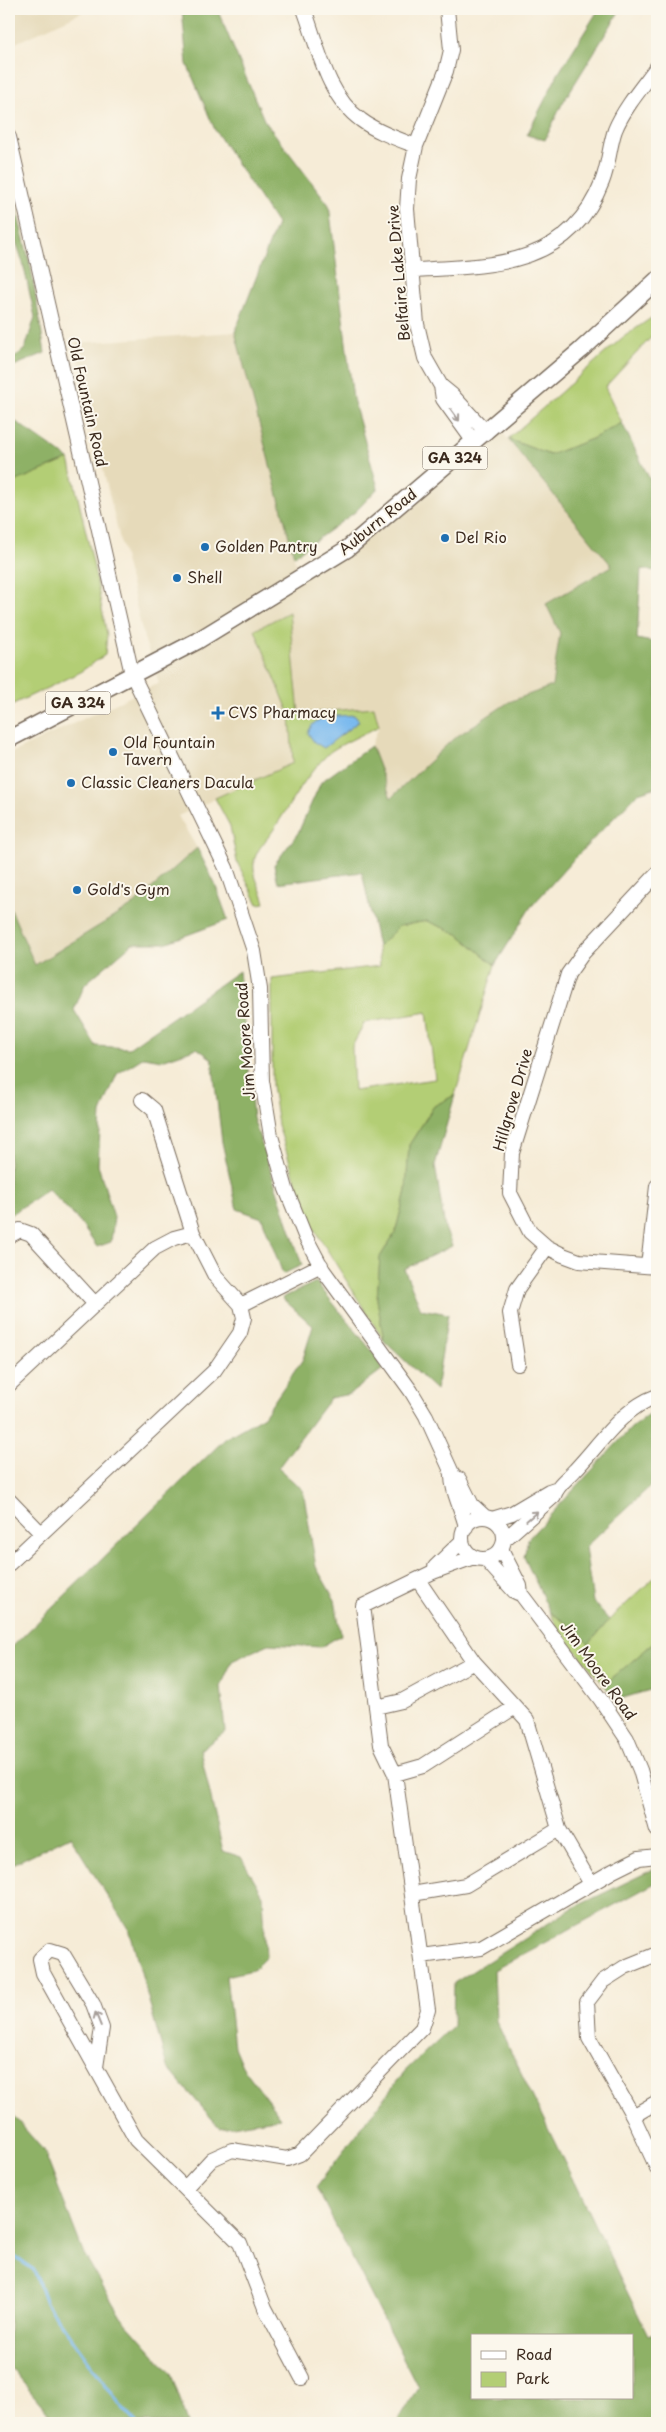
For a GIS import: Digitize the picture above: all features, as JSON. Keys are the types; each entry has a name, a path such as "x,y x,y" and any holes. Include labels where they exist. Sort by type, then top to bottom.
{"main road":[{"name":"Auburn Road","path":"9,739 198,641 347,549 581,350 657,280"}],"street":[{"path":"304,9 333,90 344,105 361,120 385,134 416,146"},
{"name":"Belfaire Lake Drive","path":"447,9 451,50 446,71 416,146 409,179 407,209 418,324 425,358 441,386 452,395 480,437"},
{"path":"414,270 480,267 522,259 546,248 569,232 589,208 602,182 616,130 655,73"},
{"name":"Old Fountain Road","path":"9,137 132,674"},
{"name":"Jim Moore Road","path":"132,674 226,868 254,951 260,989 262,1081 271,1136 286,1189 305,1236 320,1265 343,1300 411,1391 426,1416 452,1473 452,1481 466,1527"},
{"name":"Hillgrove Drive","path":"652,1266 579,1261 546,1247 530,1232 510,1193 512,1153 568,974 583,953 657,874"},
{"path":"9,1564 214,1371 240,1334 244,1318 241,1305 215,1276 193,1233 154,1110 142,1100"},
{"path":"652,1266 657,1186"},
{"path":"9,1236 20,1230 31,1234 95,1304"},
{"path":"9,1385 155,1248 174,1238 193,1233"},
{"path":"518,1364 510,1313 517,1289 546,1247"},
{"path":"241,1305 320,1265"},
{"path":"186,2187 212,2159 232,2150 287,2159 300,2154 422,2028 428,2010 395,1774 381,1745 363,1606 432,1572 480,1558 491,1558 554,1496 556,1489 626,1414 657,1396"},
{"name":"Jim Moore Road","path":"452,1473 458,1477 472,1505 489,1518"},
{"path":"432,1572 462,1541 466,1527 474,1520 512,1513 549,1490 556,1489"},
{"path":"9,1500 41,1533"},
{"path":"489,1518 502,1528 503,1545"},
{"path":"462,1541 465,1548 480,1558"},
{"name":"Jim Moore Road","path":"503,1545 520,1586 521,1594"},
{"name":"Jim Moore Road","path":"480,1558 514,1591 521,1594 601,1700 627,1739 640,1770 657,1830"},
{"path":"418,1580 474,1662 527,1720 559,1828 591,1884"},
{"path":"376,1707 402,1701 474,1662"},
{"path":"395,1774 423,1766 515,1707"},
{"path":"412,1894 466,1885 559,1828"},
{"path":"420,1956 482,1948 639,1858 657,1856"},
{"path":"96,2067 102,2028 93,2004 63,1954 50,1950 40,1959 43,1973 136,2140 186,2187 240,2243 265,2308 302,2378"},
{"path":"657,1954 625,1967 603,1981 587,2002 589,2038 633,2116 657,2168"},
{"path":"633,2116 657,2102"}],"shaded area":[{"path":"9,9 89,9 9,46"},
{"path":"235,332 299,576 497,426 612,566 546,604 560,633 552,686 509,702 454,739 390,798 371,746 379,726 299,714 289,613 255,631 290,716 293,763 178,816 197,848 133,905 35,965 9,905 9,754 159,683 144,638 92,424 76,343"}],"green space":[{"path":"182,9 217,9 264,120 329,205 353,399 378,488 355,512 294,556 235,332 277,224 215,130 187,64"},
{"path":"599,9 621,9 562,104 545,140 527,135 558,74"},
{"path":"9,179 31,268 45,353 9,368 9,362 25,349 35,317 23,263 9,220"},
{"path":"657,314 657,331 605,387 622,423 592,439 550,455 508,439 622,338"},
{"path":"9,417 69,459 9,484"},
{"path":"622,423 657,494 657,571 641,569 637,639 657,643 657,787 638,793 572,861 530,908 495,965 458,934 427,921 399,926 378,947 362,872 278,883 274,865 298,833 321,782 371,746 391,798 453,739 509,702 552,686 560,633 546,604 612,566 508,439 550,455 592,439"},
{"path":"69,459 92,558 107,635 105,655 77,674 9,706 9,484"},
{"path":"289,612 299,714 374,707 379,726 331,751 312,771 299,790 255,857 254,873 265,903 258,904 237,862 230,826 215,798 293,763 290,715 255,630","holes":["354,715 359,721 339,737 348,716"]},
{"path":"197,848 215,884 228,920 165,943 133,943 85,984 74,1010 96,1046 129,1048 239,971 253,1118 302,1265 283,1274 262,1218 237,1209 222,1142 212,1059 197,1048 162,1060 144,1057 117,1074 101,1113 98,1165 114,1217 111,1242 97,1247 79,1221 48,1189 9,1216 9,905 35,965 133,905"},
{"path":"427,921 458,934 495,965 455,1095 434,1106 409,1145 406,1191 395,1233 380,1257 377,1299 384,1341 308,1219 278,1125 272,1085 272,979 380,966 378,947 399,926","holes":["427,1012 435,1079 354,1091 352,1047 364,1023"]},
{"path":"455,1095 435,1165 445,1228 452,1246 404,1269 421,1309 448,1314 436,1390 384,1341 377,1299 380,1257 395,1233 406,1191 409,1145 434,1106"},
{"path":"316,1282 376,1356 383,1369 350,1394 330,1398 278,1468 303,1490 316,1567 335,1600 341,1635 321,1647 269,1644 232,1661 221,1686 225,1732 200,1750 223,1851 241,1857 263,1895 266,1957 253,1970 226,1976 234,2047 242,2066 281,2118 220,2128 167,2067 130,1932 70,1836 9,1866 9,1650 226,1438 264,1416 303,1359 313,1326 282,1298"},
{"path":"657,1408 657,1480 585,1547 593,1602 609,1620 589,1644 573,1628 550,1612 524,1557 528,1539 631,1428"},
{"path":"657,1575 657,1640 604,1685 558,1629 550,1612 573,1628 589,1644 609,1620"},
{"path":"657,1640 657,1688 616,1700 604,1685"},
{"path":"656,1868 657,1882 494,1970 496,2021 648,2335 657,2332 657,2423 397,2423 418,2387 316,2187 405,2071 453,2026 454,1983 571,1909"},
{"path":"9,2111 44,2151 84,2254 121,2317 171,2373 188,2423 57,2423 9,2366"}],"water":[{"path":"354,715 359,721 324,748 314,742 308,733 311,727 321,719 333,716"}],"waterway":[{"path":"9,2253 34,2270 46,2303 122,2407 137,2423"}],"place":[{"name":"Del Rio","path":"445,538"},
{"name":"Golden Pantry","path":"205,547"},
{"name":"Shell","path":"177,578"},
{"name":"CVS Pharmacy","path":"218,713"},
{"name":"Old Fountain Tavern","path":"113,752"},
{"name":"Classic Cleaners Dacula","path":"71,783"},
{"name":"Gold's Gym","path":"77,890"}]}
